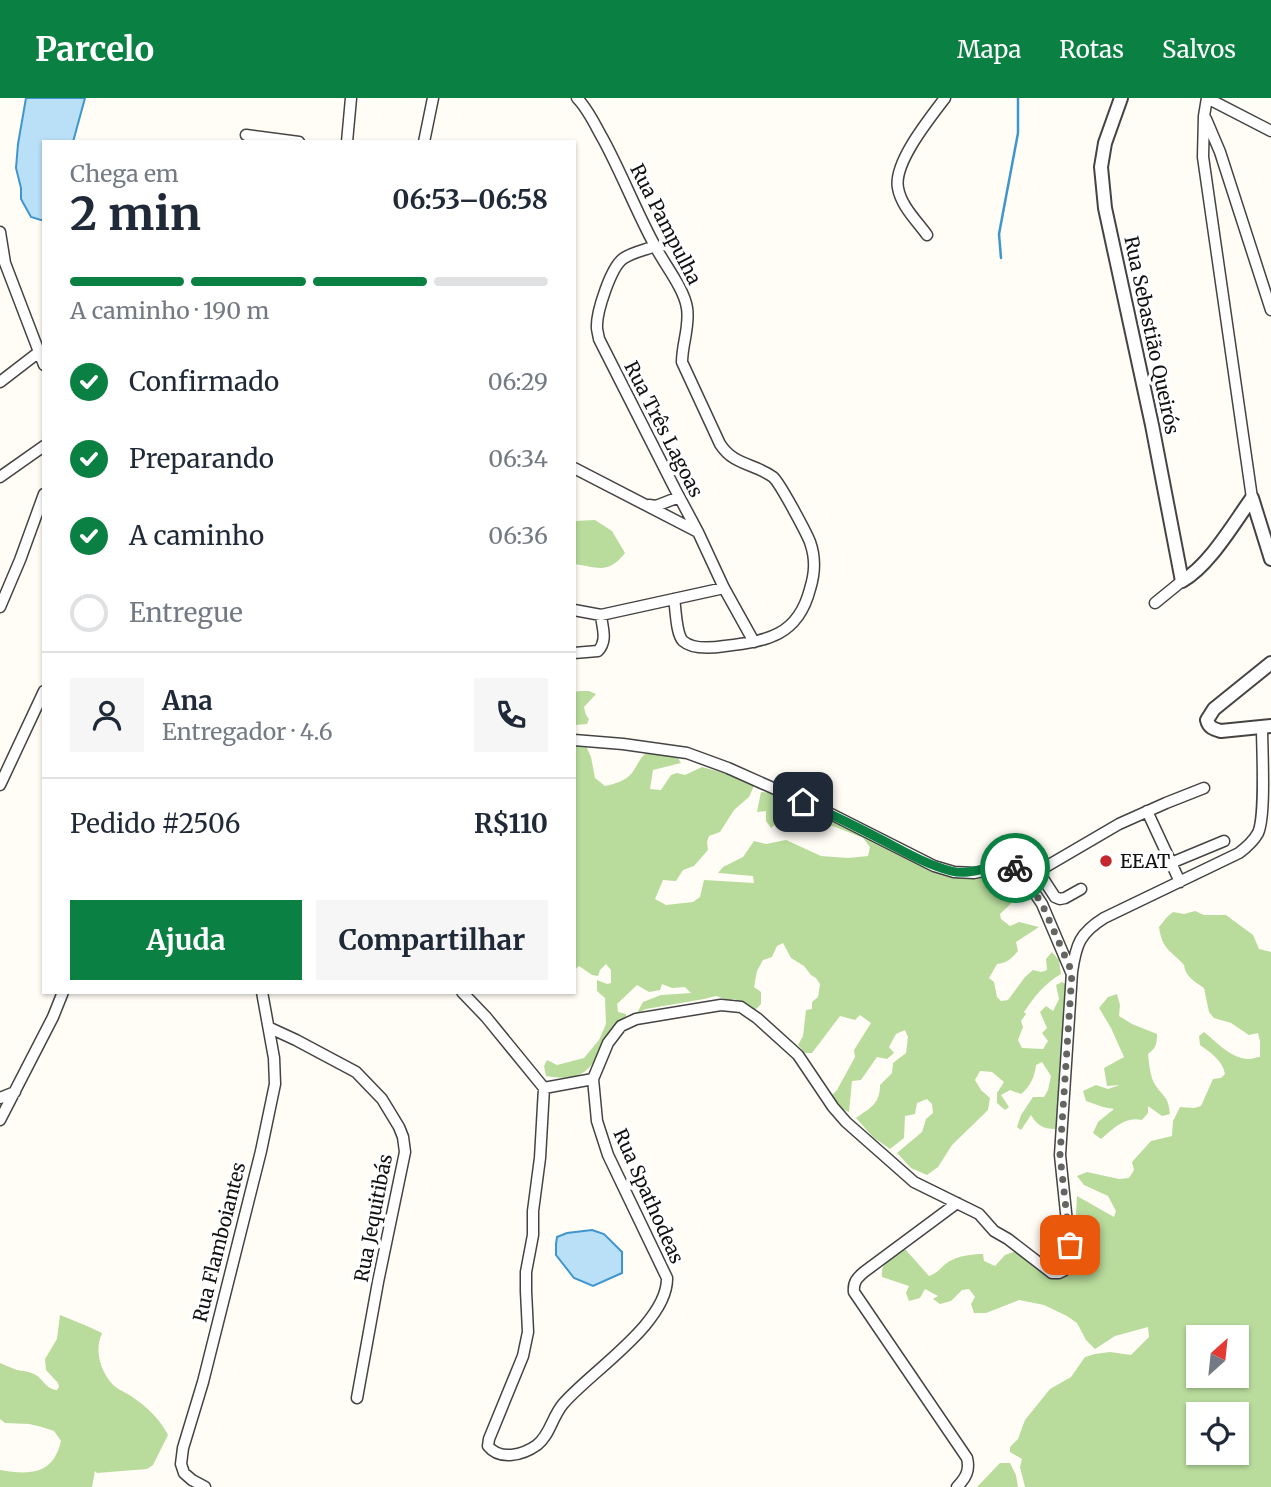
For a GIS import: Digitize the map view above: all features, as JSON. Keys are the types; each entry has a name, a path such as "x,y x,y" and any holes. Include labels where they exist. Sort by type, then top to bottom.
{"street":[{"path":"347,140 351,98"},
{"path":"424,140 433,98"},
{"name":"Rua Pampulha","path":"577,98 585,106 683,296 688,317 682,362 720,444 726,453 765,471 777,480 810,541 814,559 815,572 806,605 793,623 778,634 754,642 720,647 689,644 681,639 674,599"},
{"path":"927,235 905,205 898,188 898,174 904,158 945,98"},
{"name":"Rua Sebastião Queirós","path":"1121,98 1105,143 1101,167 1105,208 1152,425 1182,581"},
{"path":"1271,131 1207,98 1203,157 1252,498 1271,559"},
{"path":"1204,116 1220,152 1271,310"},
{"path":"246,135 284,140"},
{"path":"1203,157 1220,152"},
{"path":"0,232 5,263 42,360"},
{"name":"Rua Três Lagoas","path":"655,246 624,257 611,272 598,317 599,339 724,588 754,642"},
{"path":"0,382 39,352"},
{"path":"0,477 42,447"},
{"path":"576,469 698,532"},
{"path":"645,504 656,506 679,497"},
{"path":"1155,603 1192,575 1215,549 1252,498"},
{"path":"0,607 42,500"},
{"path":"576,610 601,615 724,588"},
{"path":"576,653 598,651 602,647 604,642 601,615"},
{"path":"465,994 544,1088 593,1079 608,1044 621,1026 636,1019 721,1005 741,1007 798,1055 846,1122 914,1182 979,1214 994,1231 1052,1273 1059,1273 1065,1270 1069,1263 1070,1245 1060,1155 1072,972 1077,946 1090,927 1104,918 1239,853 1251,844 1258,833 1262,818 1266,727 1221,731 1213,729 1207,720 1214,709 1271,663"},
{"path":"0,785 42,695"},
{"path":"576,740 687,753 728,768 829,813 934,866 954,872 974,873 999,866 1016,869 1042,904 1072,972"},
{"path":"1082,889 1065,898 1055,897 1042,877 1042,869 1119,824 1204,788"},
{"path":"1147,811 1180,881"},
{"path":"1171,863 1224,841"},
{"path":"0,1120 62,994"},
{"name":"Rua Flamboiantes","path":"205,1487 184,1473 181,1464 261,1151 275,1084 270,1028 262,994"},
{"name":"Rua Jequitibás","path":"270,1028 356,1072 382,1099 403,1137 405,1153 357,1398"},
{"name":"Rua Spathodeas","path":"544,1088 533,1235 526,1272 528,1332 523,1356 488,1446 501,1455 516,1455 537,1445 563,1404 635,1337 651,1317 667,1287 667,1278 608,1155 597,1121 593,1079"},
{"path":"0,1098 15,1092"},
{"path":"957,1203 864,1272 853,1284 854,1292 967,1458 968,1472 957,1487"}],"green space":[{"path":"595,520 612,531 625,553 607,567 576,564 576,521"},
{"path":"589,691 596,694 584,707 589,719 587,724 576,725 576,692"},
{"path":"576,746 586,746 595,778 605,786 629,776 646,753 678,758 681,763 653,770 650,789 661,790 671,775 685,775 702,767 754,786 749,797 734,810 720,832 709,836 708,850 694,866 683,870 676,881 663,880 655,899 666,905 693,902 700,897 704,880 754,883 753,876 718,873 723,867 743,857 754,841 766,844 786,840 821,856 868,856 870,847 863,838 833,826 815,829 777,823 771,828 766,821 766,811 757,812 761,792 773,793 944,874 1011,871 1025,883 1026,889 1000,914 1001,919 1010,926 1019,922 1039,927 1016,942 1018,951 1009,960 997,964 989,978 994,982 997,997 1001,1001 1008,1000 1033,970 1047,970 1046,959 1052,952 1059,960 1061,974 1040,991 1024,1012 1026,1014 1021,1021 1023,1027 1018,1040 1022,1048 1043,1049 1048,1041 1042,1033 1047,1028 1040,1012 1046,1006 1053,1011 1059,999 1056,985 1062,982 1067,985 1061,1078 1058,1082 1058,1120 1055,1129 1047,1128 1041,1126 1031,1115 1021,1130 1017,1127 1021,1115 1033,1097 1044,1097 1048,1090 1051,1076 1042,1062 1036,1065 1032,1081 1021,1094 1010,1090 1001,1095 1009,1107 1005,1110 997,1103 997,1093 1004,1082 992,1072 980,1071 975,1080 990,1098 988,1110 952,1145 938,1167 927,1175 911,1168 897,1153 922,1132 926,1119 933,1113 932,1104 927,1099 917,1103 915,1114 905,1116 904,1138 890,1149 873,1137 856,1118 873,1105 880,1085 892,1073 893,1063 906,1053 908,1037 905,1030 896,1034 889,1047 894,1053 887,1059 877,1057 861,1080 852,1081 849,1112 840,1108 832,1095 855,1057 854,1050 871,1023 860,1015 855,1020 840,1016 812,1053 805,1053 798,1045 803,1036 806,1010 812,1009 812,1002 818,997 820,984 804,966 791,958 783,943 777,946 772,957 763,960 757,971 754,987 761,992 761,1004 755,1010 735,999 716,996 637,1013 643,1002 661,995 691,993 685,987 672,988 662,984 660,990 649,992 637,985 617,1004 618,1012 626,1014 626,1017 616,1026 586,1071 570,1077 546,1076 544,1066 547,1060 557,1065 584,1058 599,1040 606,1024 605,998 597,991 597,980 611,983 611,970 606,964 598,976 579,966 576,968"},
{"path":"1195,911 1204,915 1226,915 1253,935 1259,949 1271,952 1271,1487 1025,1487 1020,1467 1022,1459 1010,1452 1010,1447 1018,1439 1025,1420 1050,1389 1071,1377 1085,1357 1110,1352 1131,1355 1149,1337 1148,1327 1115,1336 1095,1349 1086,1340 1077,1323 1044,1305 1019,1300 986,1313 974,1313 971,1304 975,1297 969,1289 962,1290 951,1301 940,1304 933,1299 938,1296 925,1289 920,1298 909,1301 906,1293 909,1286 882,1277 883,1267 891,1256 905,1249 929,1276 960,1257 983,1254 984,1261 995,1266 1005,1255 1016,1251 1052,1277 1062,1277 1078,1251 1075,1234 1077,1196 1114,1217 1116,1211 1108,1196 1084,1185 1077,1176 1087,1172 1119,1179 1129,1178 1134,1170 1132,1162 1151,1141 1172,1136 1173,1121 1180,1107 1201,1106 1213,1079 1221,1078 1225,1074 1219,1061 1200,1045 1199,1036 1204,1032 1236,1056 1249,1059 1260,1057 1258,1033 1249,1035 1231,1023 1214,1018 1209,1012 1204,988 1188,976 1184,965 1165,945 1159,927 1173,912 1184,914"},
{"path":"1117,994 1119,1016 1157,1034 1156,1046 1148,1054 1150,1069 1154,1083 1166,1099 1170,1114 1162,1116 1148,1106 1148,1113 1142,1120 1125,1122 1101,1139 1093,1133 1098,1122 1114,1109 1086,1101 1083,1091 1096,1085 1108,1089 1120,1085 1107,1086 1104,1068 1124,1057 1099,1008 1108,997"},
{"path":"60,1315 102,1333 99,1357 109,1380 147,1409 168,1435 153,1465 147,1469 95,1471 92,1487 0,1487 0,1470 39,1470 52,1461 61,1441 54,1431 29,1424 5,1423 0,1419 0,1363 34,1374 50,1388 57,1390 59,1387 46,1370 45,1359 57,1339"},
{"path":"1000,1463 1010,1463 1018,1487 977,1487"}],"water":[{"path":"26,98 85,98 74,140 42,140 42,220 31,217 21,199 16,168"},
{"path":"592,1230 604,1234 622,1252 622,1273 593,1286 574,1278 556,1255 557,1237"}],"waterway":[{"path":"1001,258 999,234 1018,133 1018,98"}],"way so far":[{"path":"1015,868 1042,904 1072,972 1060,1155 1070,1245"}],"place":[{"name":"EEAT","path":"1106,861"}],"route":[{"path":"803,802 934,866 954,872 974,873 999,866 1015,868"}]}
